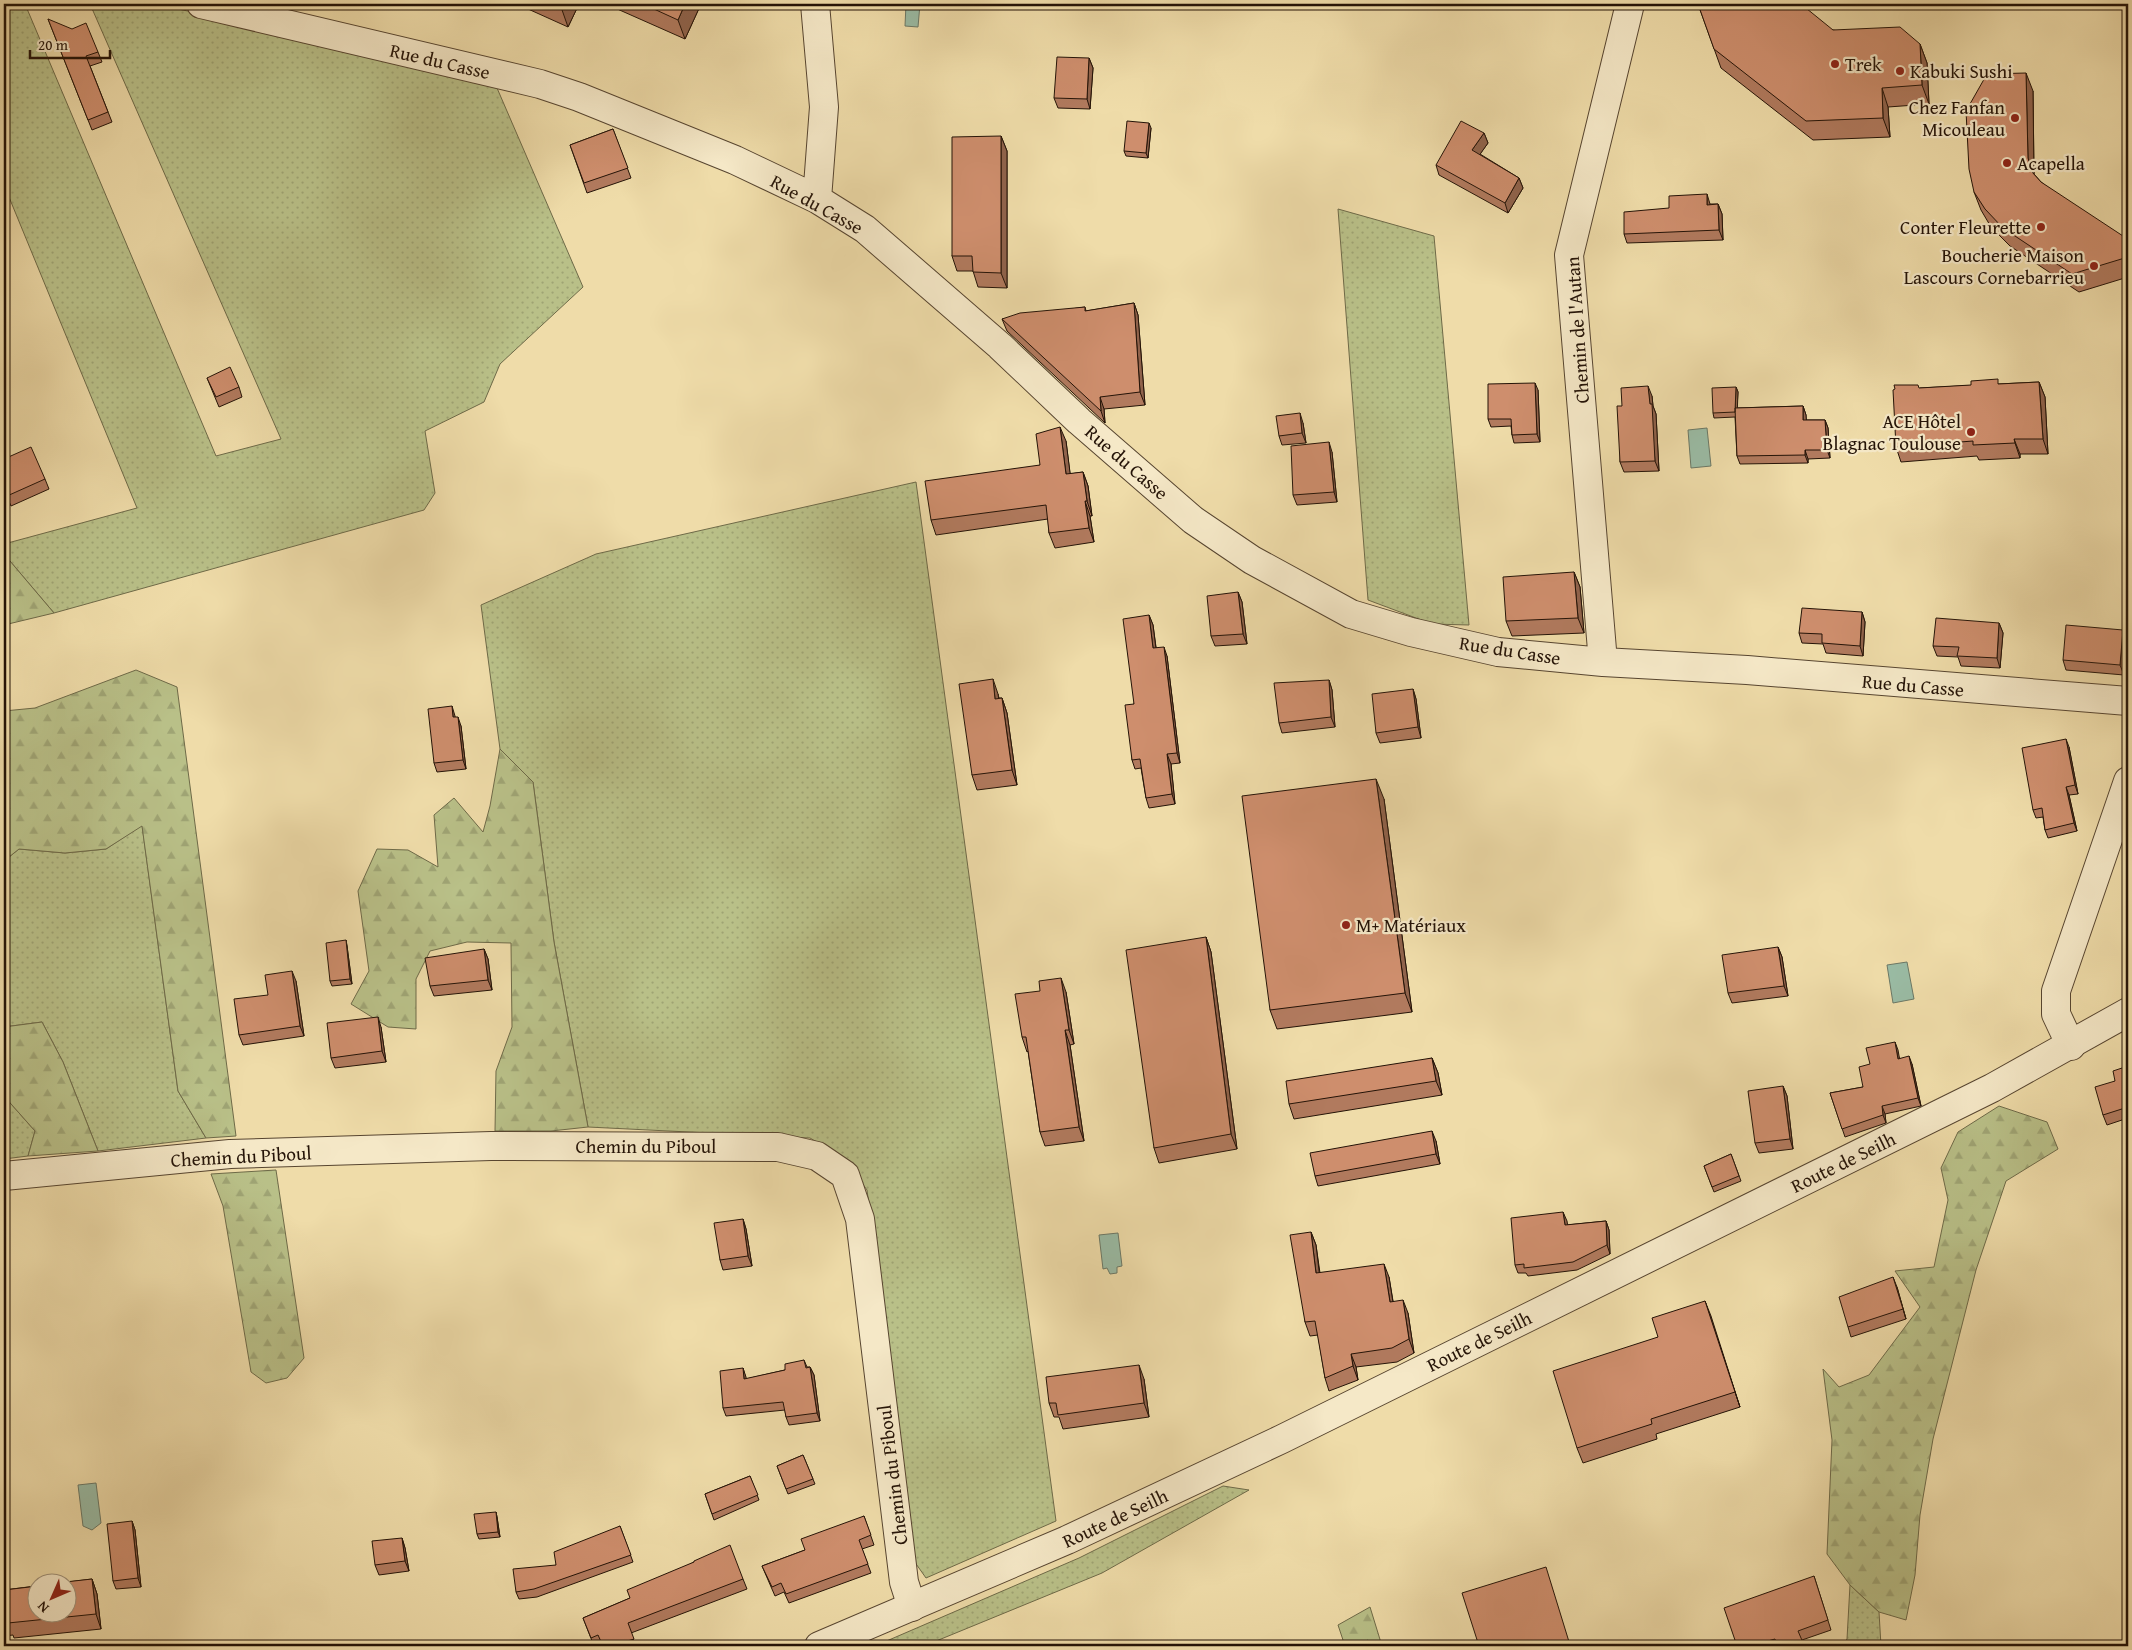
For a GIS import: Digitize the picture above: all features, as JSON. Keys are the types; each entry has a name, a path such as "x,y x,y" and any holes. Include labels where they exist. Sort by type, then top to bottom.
{"street":[{"name":"Rue du Casse","path":"201,4 540,84 579,97 734,160 817,199 873,235 1000,346 1080,421 1193,520 1252,560 1351,614 1411,632 1498,652 1603,662 1747,670 2128,701"},
{"path":"815,4 824,107 817,199"},
{"name":"Chemin de l'Autan","path":"1603,662 1569,255 1630,4"},
{"path":"2071,1046 2056,1014 2056,991 2128,781"},
{"name":"Route de Seilh","path":"819,1646 1067,1540 1282,1439 1992,1088 2071,1046 2128,1012"},
{"name":"Chemin du Piboul","path":"4,1176 230,1154 491,1146 778,1147 817,1156 844,1175 860,1219 904,1582 912,1607"}],"green space":[{"path":"4,4 25,4 216,456 281,439 90,4 153,4 267,27 497,88 583,287 500,364 484,402 425,431 435,493 424,510 54,613 4,554 4,544 137,508 4,185"},
{"path":"1338,209 1434,236 1469,625 1432,624 1368,600"},
{"path":"916,482 1056,1521 926,1578 914,1561 867,1190 843,1157 810,1138 588,1127 554,942 533,782 500,749 481,605 596,554"},
{"path":"4,554 54,613 4,625"},
{"path":"136,670 177,687 236,1136 206,1138 178,1091 142,826 106,849 65,853 19,849 4,861 4,711 35,708"},
{"path":"500,749 533,782 554,942 588,1127 551,1131 495,1131 496,1071 512,1027 511,943 467,942 430,951 416,979 416,1029 388,1027 351,1004 369,971 358,891 377,849 408,850 438,867 434,815 454,798 483,832 490,806"},
{"path":"142,825 178,1091 206,1138 98,1151 63,1062 42,1022 4,1027 4,861 19,849 65,853 106,849"},
{"path":"42,1022 63,1062 98,1151 28,1156 35,1131 4,1096 4,1027"},
{"path":"4,1096 35,1131 28,1156 4,1159"},
{"path":"1999,1106 2047,1122 2058,1149 2006,1181 1976,1270 1933,1439 1920,1515 1915,1575 1906,1620 1879,1612 1850,1585 1827,1554 1832,1440 1823,1369 1839,1387 1869,1375 1920,1307 1895,1271 1934,1267 1948,1200 1941,1168 1958,1132"},
{"path":"276,1170 304,1358 287,1378 266,1383 251,1372 223,1206 211,1174"},
{"path":"1223,1486 1249,1490 1102,1573 924,1646 875,1646 1079,1558"},
{"path":"1850,1585 1879,1612 1881,1646 1843,1646 1847,1639"},
{"path":"1370,1607 1382,1646 1345,1646 1338,1625"}],"shaded area":[{"path":"906,4 920,4 918,27 905,26"},
{"path":"1707,428 1711,466 1691,468 1688,430"},
{"path":"1907,962 1914,999 1893,1003 1887,965"},
{"path":"1118,1233 1122,1266 1117,1267 1117,1273 1110,1274 1107,1268 1103,1269 1099,1235"},
{"path":"96,1483 101,1523 92,1530 83,1526 78,1485"}],"building":[{"path":"643,4 685,4 678,20"},
{"path":"1698,4 1801,4 1833,30 1900,27 1920,44 1922,85 1882,88 1883,118 1806,121 1714,49"},
{"path":"48,19 72,29 86,23 98,52 86,56 108,112 88,120"},
{"path":"1057,57 1089,58 1087,99 1054,98"},
{"path":"2026,73 2028,158 2032,172 2041,182 2123,236 2128,257 2072,274 2003,228 1985,209 1974,192 1969,169 1966,111 1987,74"},
{"path":"1127,121 1149,123 1146,153 1124,151"},
{"path":"1461,121 1484,133 1472,150 1519,178 1505,203 1436,165"},
{"path":"613,129 628,168 584,183 570,145"},
{"path":"1001,136 1001,273 973,272 972,256 952,256 952,137"},
{"path":"1707,194 1707,205 1718,204 1719,230 1624,234 1624,212 1669,208 1669,196"},
{"path":"1134,303 1140,392 1100,397 1101,411 1002,319 1020,313 1085,307 1085,311"},
{"path":"230,367 239,387 216,397 207,378"},
{"path":"1998,379 1998,384 2039,382 2043,439 2014,439 2015,443 1973,445 1973,441 1896,447 1894,385 1918,385 1919,388 1971,385 1971,381"},
{"path":"1535,383 1537,434 1512,435 1511,419 1488,419 1488,384"},
{"path":"1648,386 1650,404 1652,404 1655,461 1620,462 1617,406 1622,406 1621,388"},
{"path":"1736,387 1735,412 1713,413 1712,388"},
{"path":"1803,406 1803,420 1825,420 1827,450 1805,450 1805,455 1737,456 1735,408"},
{"path":"1300,413 1302,433 1279,436 1276,416"},
{"path":"1060,427 1066,474 1083,472 1089,528 1049,533 1046,505 931,520 925,481 1040,465 1036,434"},
{"path":"1329,442 1334,492 1293,495 1291,446"},
{"path":"31,447 45,479 7,496 4,488 4,459"},
{"path":"1574,572 1578,618 1506,621 1503,577"},
{"path":"1238,592 1243,634 1211,636 1207,596"},
{"path":"1802,608 1862,612 1860,646 1822,643 1822,634 1799,633"},
{"path":"1149,615 1153,648 1164,647 1177,753 1167,754 1172,794 1146,798 1140,759 1132,760 1125,705 1134,704 1123,619"},
{"path":"1936,618 1999,623 1997,658 1957,656 1959,647 1933,646"},
{"path":"2066,625 2123,630 2120,665 2063,660"},
{"path":"993,679 995,699 1002,698 1012,770 972,775 959,684"},
{"path":"1329,680 1331,717 1279,723 1274,683"},
{"path":"1413,689 1418,727 1376,733 1372,694"},
{"path":"452,706 453,717 458,717 463,760 434,763 428,709"},
{"path":"2066,739 2075,785 2066,787 2074,823 2045,830 2042,808 2033,810 2022,748"},
{"path":"1376,779 1405,993 1270,1010 1242,796"},
{"path":"1206,937 1231,1134 1154,1148 1126,950"},
{"path":"346,940 350,979 330,981 326,943"},
{"path":"1778,947 1784,986 1728,993 1722,955"},
{"path":"484,949 488,980 430,986 425,958"},
{"path":"292,971 300,1026 239,1035 234,999 268,995 265,975"},
{"path":"1061,978 1069,1030 1065,1030 1079,1127 1040,1132 1026,1037 1022,1037 1015,994 1040,991 1039,981"},
{"path":"378,1017 382,1051 331,1058 327,1023"},
{"path":"1895,1042 1898,1059 1909,1056 1918,1098 1882,1106 1883,1115 1842,1129 1830,1093 1863,1087 1859,1067 1870,1064 1866,1048"},
{"path":"1432,1058 1436,1081 1289,1104 1286,1081"},
{"path":"2128,1066 2128,1107 2103,1115 2095,1087 2115,1081 2113,1071"},
{"path":"1783,1086 1790,1139 1755,1143 1748,1091"},
{"path":"1432,1131 1436,1154 1315,1176 1310,1153"},
{"path":"1731,1154 1739,1176 1712,1187 1704,1166"},
{"path":"1563,1212 1565,1225 1606,1221 1607,1245 1573,1262 1524,1268 1524,1264 1515,1265 1511,1218"},
{"path":"743,1219 748,1256 720,1260 714,1223"},
{"path":"1311,1232 1316,1273 1384,1264 1390,1302 1403,1300 1409,1339 1392,1348 1351,1354 1353,1366 1325,1378 1315,1321 1305,1322 1290,1235"},
{"path":"1893,1277 1903,1309 1848,1327 1839,1297"},
{"path":"1705,1301 1735,1392 1651,1419 1652,1424 1577,1448 1553,1371 1658,1337 1652,1318"},
{"path":"804,1360 806,1368 810,1367 817,1413 786,1417 783,1402 723,1408 720,1371 743,1368 744,1379 785,1370 785,1364"},
{"path":"1139,1365 1144,1403 1058,1415 1056,1403 1049,1403 1046,1377"},
{"path":"803,1455 813,1479 786,1489 777,1466"},
{"path":"750,1476 758,1495 712,1514 705,1494"},
{"path":"496,1512 498,1532 477,1534 474,1514"},
{"path":"864,1516 871,1535 859,1540 868,1564 786,1594 781,1583 772,1587 762,1566 805,1550 801,1539"},
{"path":"132,1521 138,1578 113,1581 107,1524"},
{"path":"620,1526 631,1555 534,1589 516,1592 513,1569 556,1565 554,1552"},
{"path":"402,1538 405,1561 375,1565 372,1541"},
{"path":"730,1545 743,1579 628,1623 634,1639 611,1646 603,1646 598,1635 591,1638 583,1618 630,1598 627,1590"},
{"path":"1546,1567 1570,1645 1572,1646 1479,1646 1462,1593"},
{"path":"1814,1576 1828,1620 1798,1631 1804,1645 1777,1646 1775,1639 1749,1646 1737,1646 1724,1608"},
{"path":"92,1579 96,1614 78,1616 78,1581"},
{"path":"28,1587 28,1621 8,1623 8,1620 4,1621 4,1590"}],"place":[{"name":"Trek","path":"1835,64"},
{"name":"Kabuki Sushi","path":"1900,71"},
{"name":"Chez Fanfan Micouleau","path":"2015,118"},
{"name":"Acapella","path":"2007,163"},
{"name":"Conter Fleurette","path":"2041,227"},
{"name":"Boucherie Maison Lascours Cornebarrieu","path":"2094,266"},
{"name":"ACE Hôtel Blagnac Toulouse","path":"1971,432"},
{"name":"M+ Matériaux","path":"1346,925"}]}
